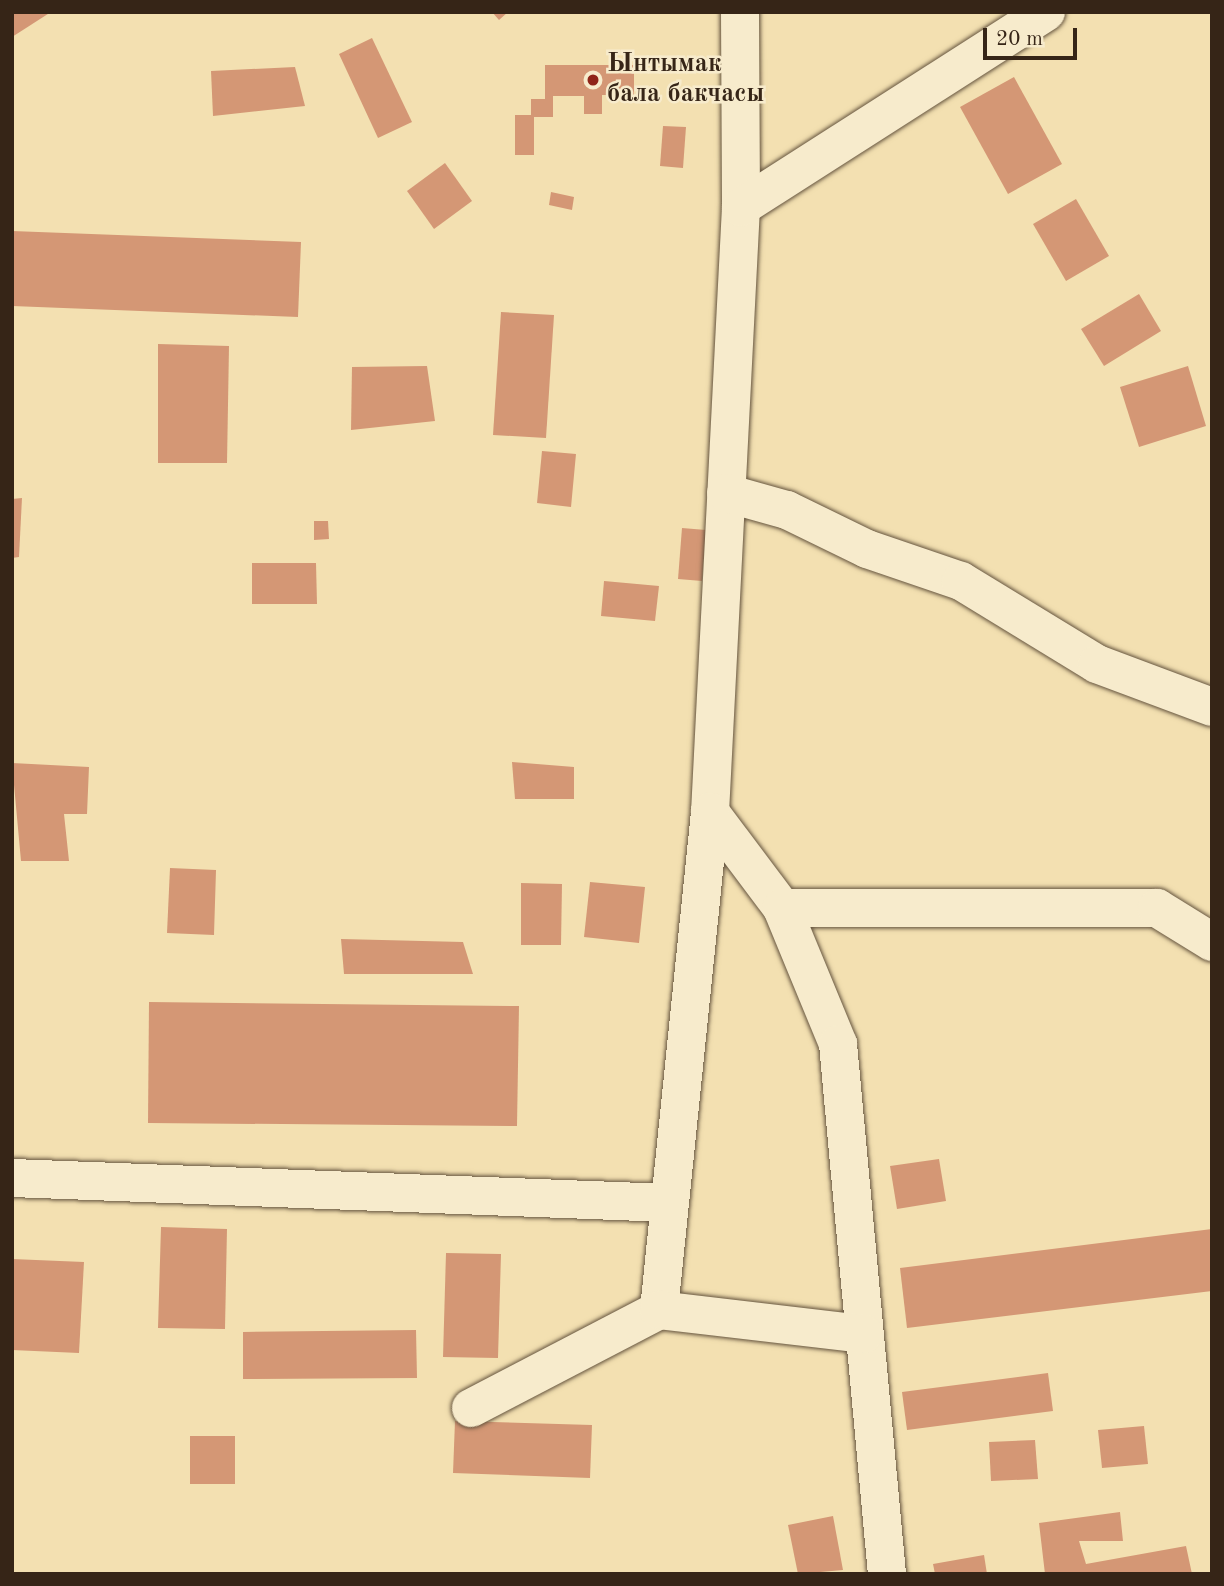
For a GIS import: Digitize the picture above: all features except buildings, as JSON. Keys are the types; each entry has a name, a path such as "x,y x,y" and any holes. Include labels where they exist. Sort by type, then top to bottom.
{"street":[{"path":"659,1310 710,812 741,207 740,12"},
{"path":"741,207 1046,12"},
{"path":"726,492 786,510 867,549 961,581 1097,664 1212,707"},
{"path":"710,812 782,908 838,1044 887,1574"},
{"path":"782,908 1157,908 1212,942"},
{"path":"12,1178 670,1203"},
{"path":"471,1408 659,1310 864,1334"}],"place":[{"name":"Ынтымак бала бакчасы","path":"593,80"}]}
